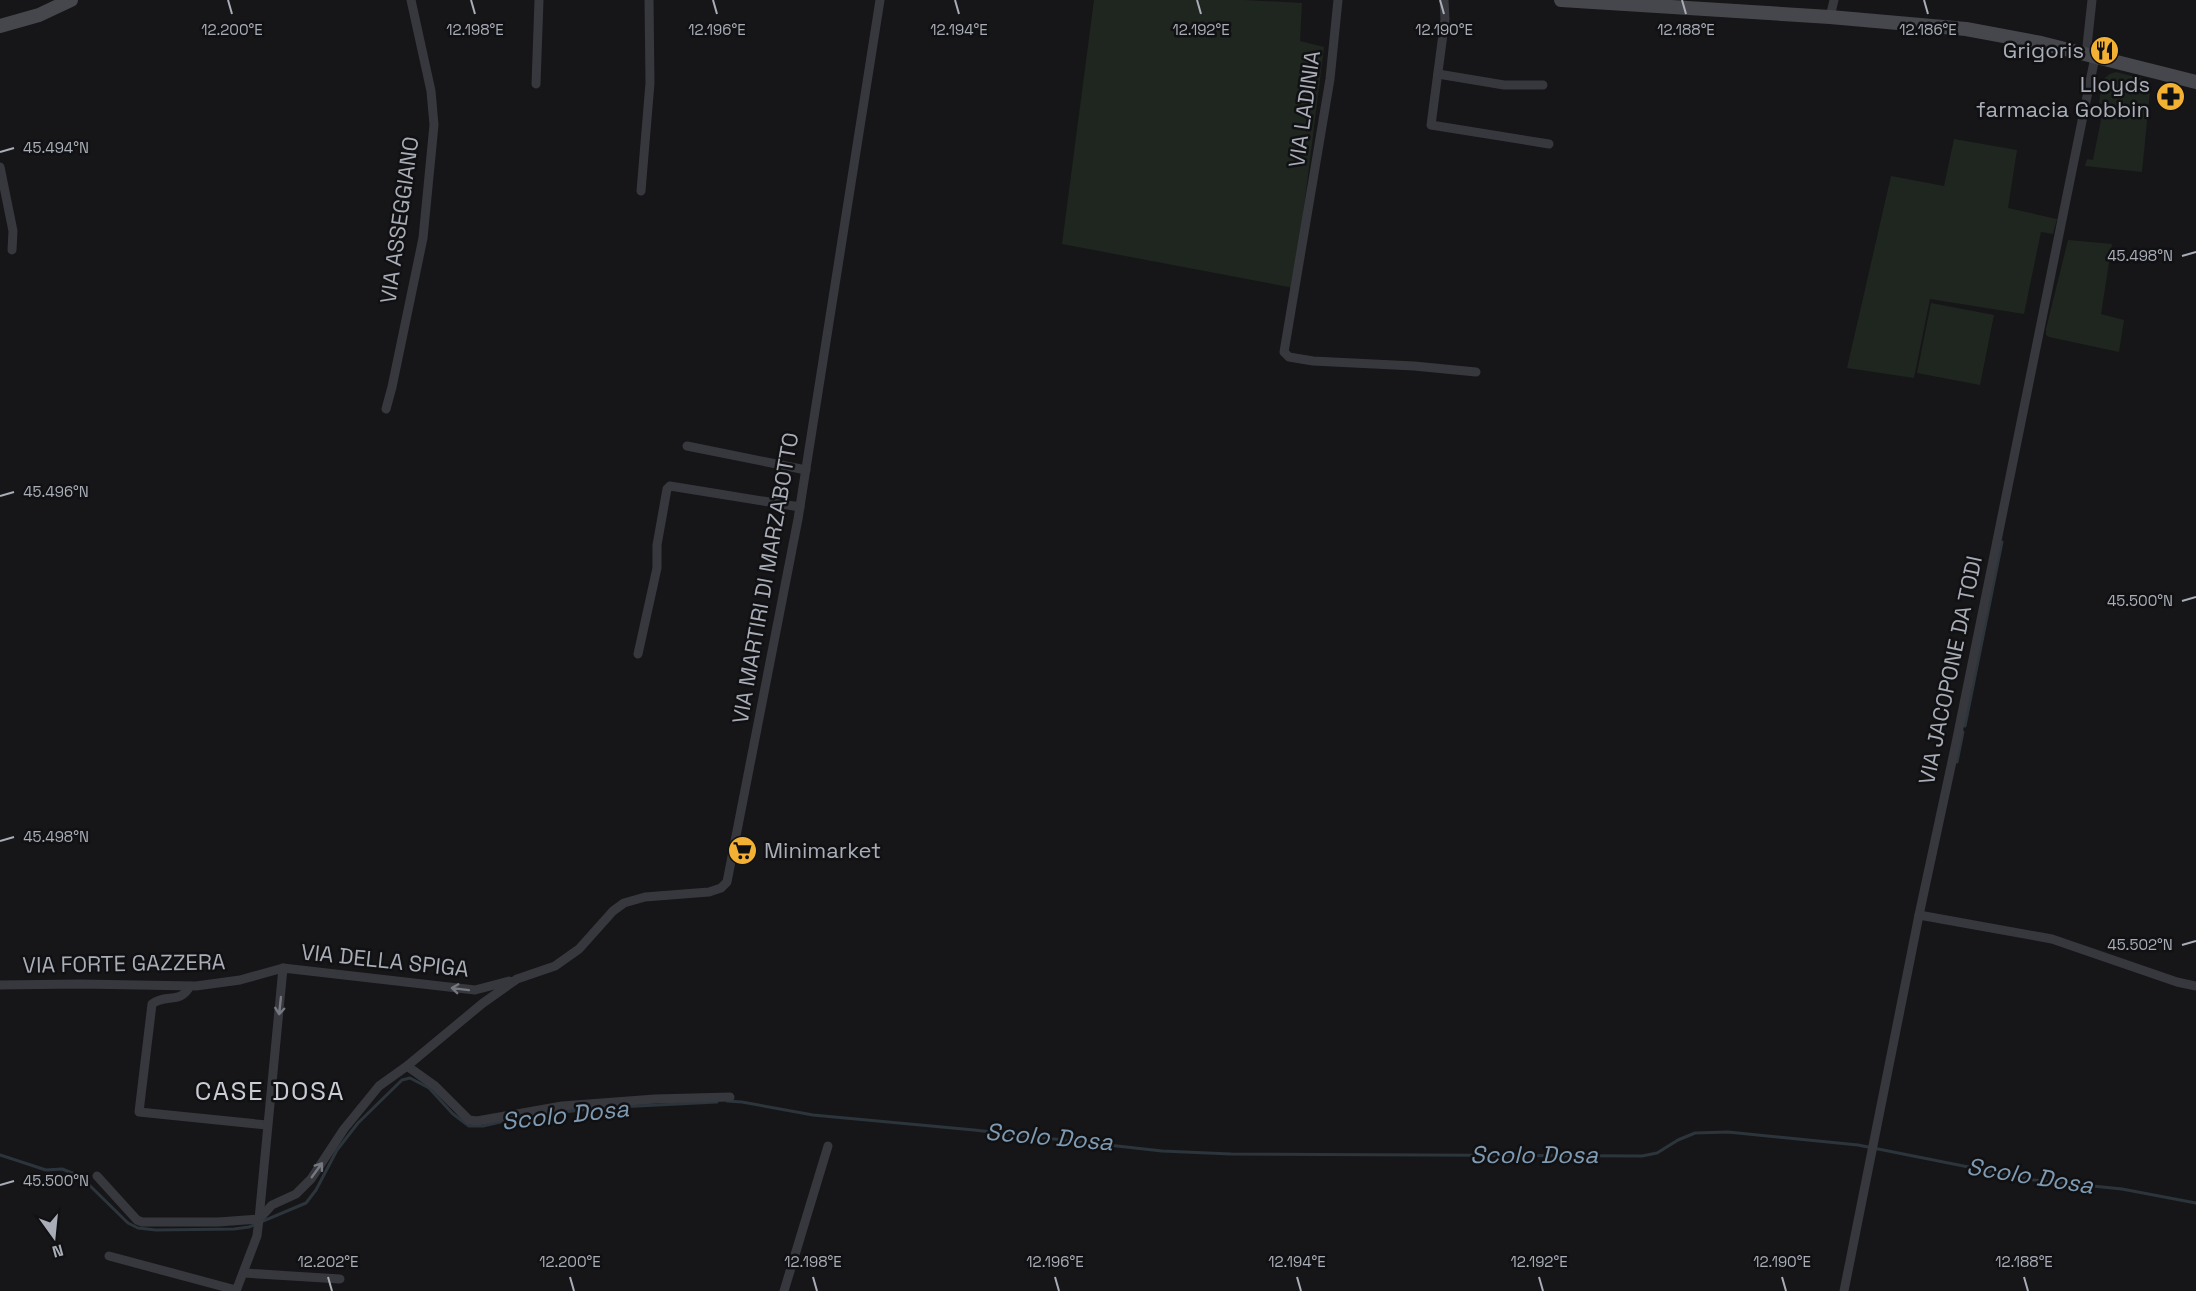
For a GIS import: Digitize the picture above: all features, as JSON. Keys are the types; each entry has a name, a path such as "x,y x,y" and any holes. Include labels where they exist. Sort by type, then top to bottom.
{"street":[{"path":"0,26 39,15 71,0"},
{"name":"VIA ASSEGGIANO","path":"386,409 393,387 423,238 434,125 431,91 411,0"},
{"path":"536,84 539,0"},
{"path":"641,191 650,83 649,0"},
{"name":"VIA MARTIRI DI MARZABOTTO","path":"259,1219 272,1205 296,1194 310,1179 379,1086 407,1066 483,1003 517,979 555,966 579,949 613,911 631,900 668,894 710,892 722,888 727,882 800,507 880,0"},
{"name":"VIA LADINIA","path":"1338,0 1330,79 1284,352 1289,357 1313,361 1414,366 1476,372"},
{"path":"1444,0 1445,19 1431,125 1549,144"},
{"path":"1561,0 1830,17 1966,29 2041,43 2196,82"},
{"path":"1830,17 1834,0"},
{"name":"VIA JACOPONE DA TODI","path":"1844,1291 1919,915 1956,743 2091,56 2092,0"},
{"path":"1438,74 1504,85 1543,85"},
{"path":"0,166 13,231 12,250"},
{"path":"687,446 806,470"},
{"path":"639,654 655,578 657,545 666,489 670,486 800,507"},
{"path":"1919,915 2052,939 2177,982 2196,986"},
{"name":"VIA DELLA SPIGA","path":"259,1219 283,968 471,990 517,979"},
{"name":"VIA FORTE GAZZERA","path":"0,985 190,986 228,982 283,968"},
{"path":"190,986 181,997 157,1000 152,1004 139,1112 267,1125"},
{"path":"482,989 485,995 483,1003"},
{"path":"407,1066 435,1086 469,1120 477,1121 562,1106 655,1099 730,1097"},
{"path":"784,1291 828,1146"},
{"path":"97,1176 137,1220 142,1222 218,1222 259,1219 256,1236 236,1290 109,1256"},
{"path":"260,1194 266,1202 272,1205"},
{"path":"243,1273 340,1279"}],"shaded area":[{"path":"1094,0 1245,0 1302,3 1300,41 1324,47 1294,288 1062,244"},
{"path":"2116,72 2151,81 2142,172 2085,166 2087,159 2093,160 2104,105 2099,103 2102,80"},
{"path":"1954,139 2017,150 2008,208 2057,219 2053,234 2041,232 2024,314 1930,299 1914,378 1847,368 1891,176 1944,186"},
{"path":"2068,240 2112,244 2101,314 2124,320 2119,352 2046,335"},
{"path":"1931,303 1994,315 1980,385 1917,373"}],"waterway":[{"path":"1965,726 2002,542"},
{"path":"1957,762 1963,732"},
{"name":"Scolo Dosa","path":"0,1155 46,1170 62,1169 80,1176 128,1223 138,1228 156,1230 234,1229 249,1227 306,1203 316,1190 337,1150 358,1123 402,1080 410,1078 429,1088 453,1114 469,1126 483,1126 517,1118"},
{"name":"Scolo Dosa","path":"727,1101 813,1115 1162,1151 1231,1154 1642,1156 1657,1153 1695,1133 1728,1132 1858,1145 2034,1180 2122,1189 2196,1203"},
{"name":"Scolo Dosa","path":"538,1115 598,1108 717,1102"}],"place":[{"name":"Grigoris","path":"2105,50"},
{"name":"Lloyds farmacia Gobbin","path":"2171,97"},
{"name":"Minimarket","path":"743,850"}],"district":[{"name":"CASE DOSA","path":"270,1091"}]}
